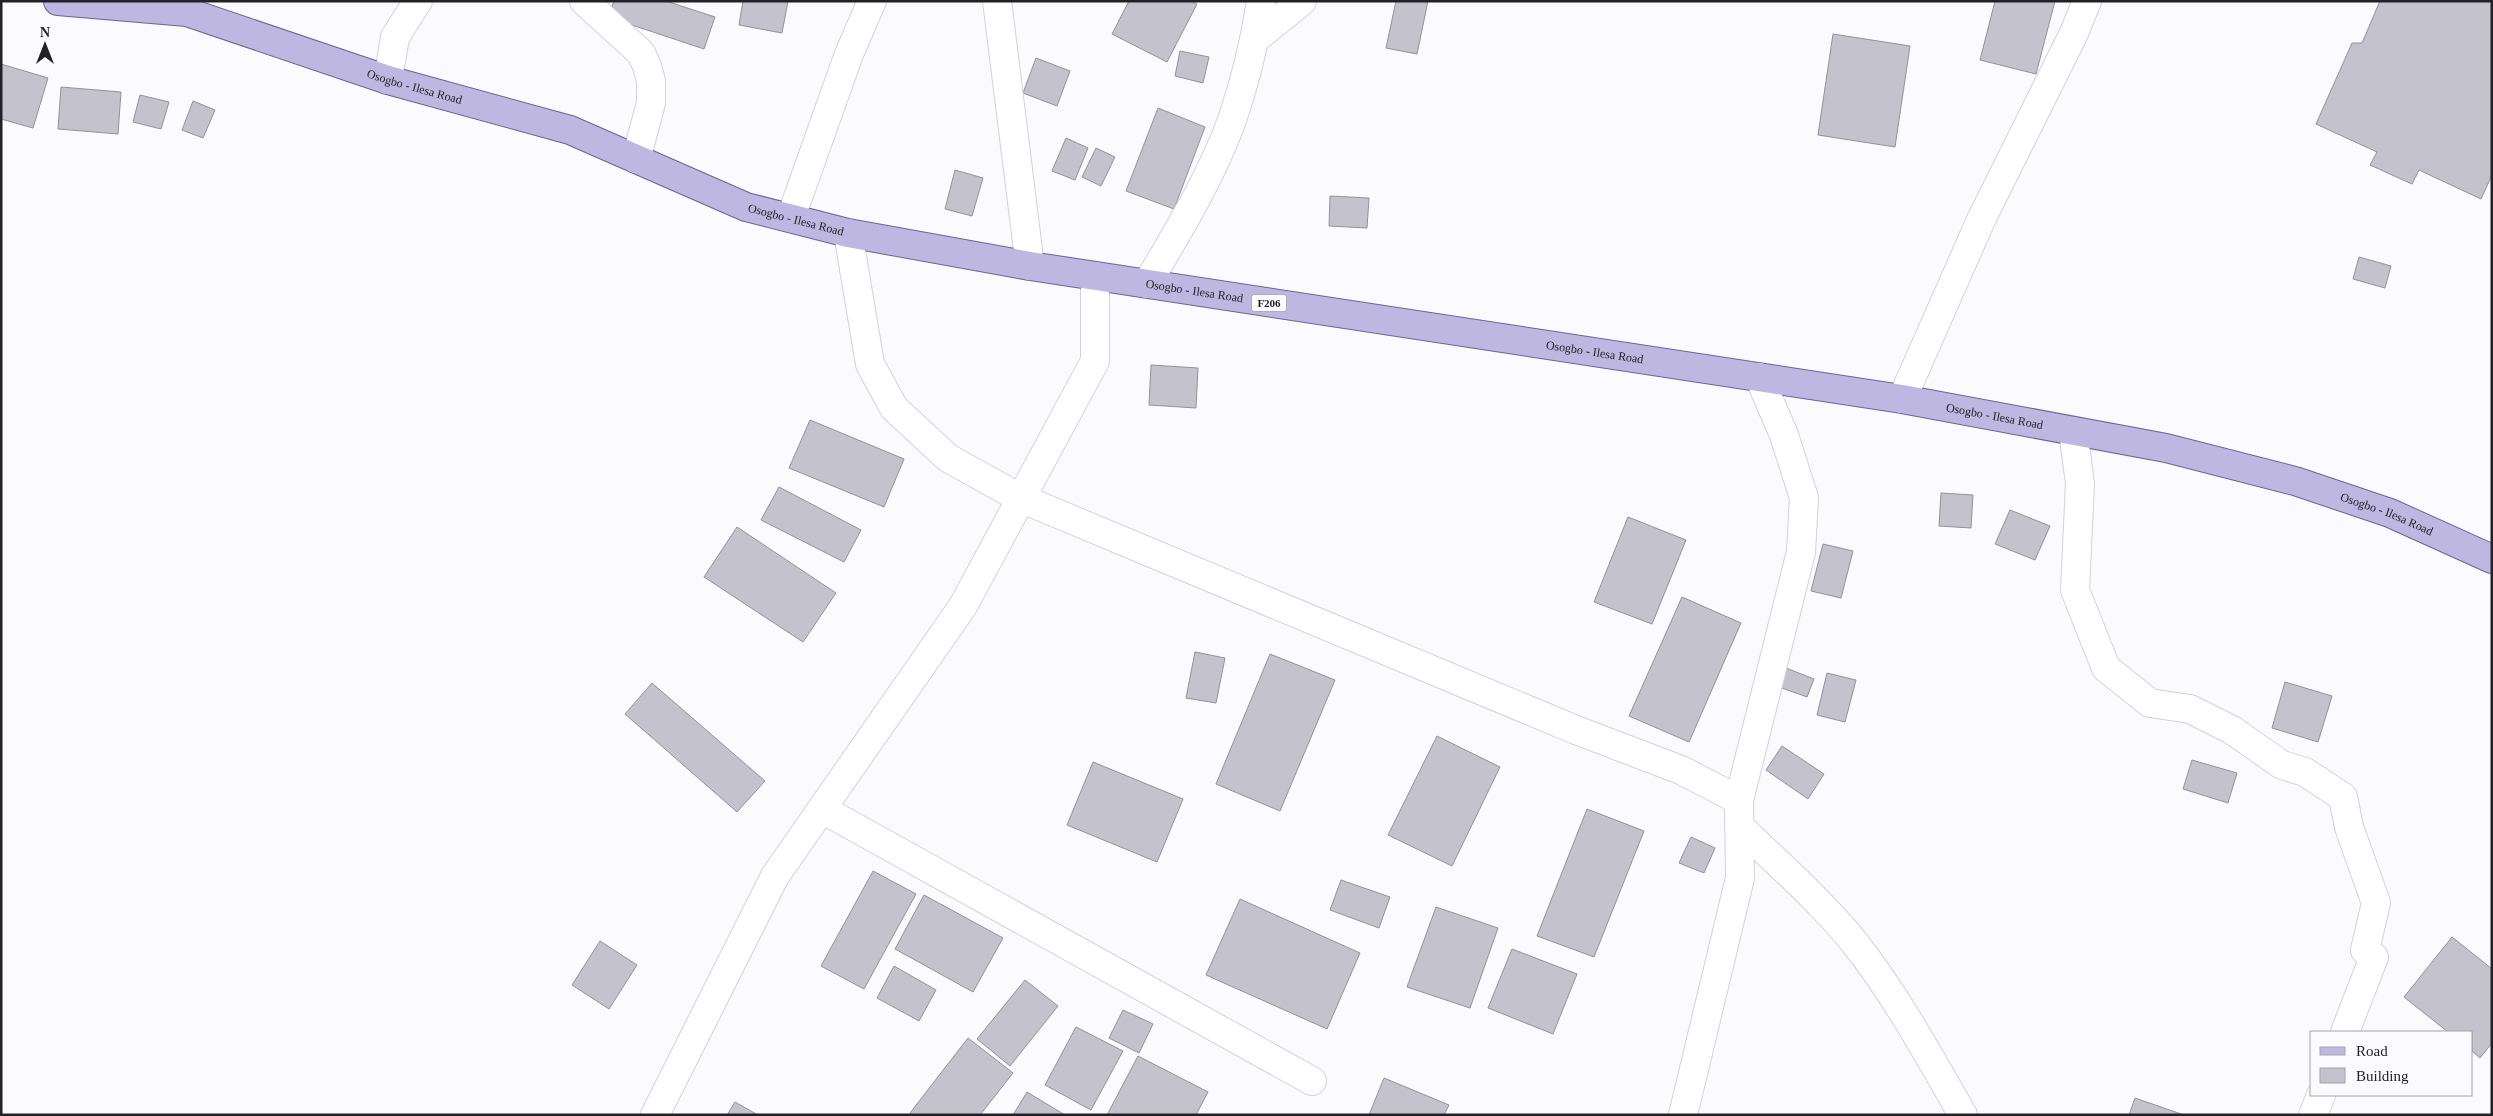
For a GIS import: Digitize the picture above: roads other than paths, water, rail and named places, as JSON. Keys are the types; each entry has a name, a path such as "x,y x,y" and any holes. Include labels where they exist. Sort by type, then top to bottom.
{"main road":[{"name":"Osogbo - Ilesa Road","path":"58,1 187,7 388,80 570,130 746,207 848,233 1030,266 1902,399 2166,448 2295,482 2390,513 2492,559"}],"street":[{"path":"388,80 395,37 418,1"},
{"path":"584,1 641,53 647,66 651,81 650,103 636,159"},
{"path":"791,218 849,54 872,1"},
{"path":"997,1 1030,266"},
{"path":"1147,284 1193,204 1232,121 1255,39 1261,1"},
{"path":"1255,39 1302,1"},
{"path":"1902,399 1981,220 2074,32 2087,1"},
{"path":"848,233 870,364 894,408 948,458 1020,498 1576,730 1681,770 1739,813 1796,881 1853,941 1916,1033 1963,1115"},
{"path":"654,1115 775,876 963,606 1095,361 1095,276"},
{"path":"1683,1115 1740,878 1739,813 1801,552 1804,498 1784,435 1759,377"},
{"path":"2073,431 2080,483 2075,590 2106,668 2150,703 2190,709 2232,730 2282,765 2305,772 2343,798 2352,835 2376,903 2365,950 2374,957 2345,1031"},
{"path":"822,809 1312,1081"},
{"path":"2313,1115 2321,1096"}]}
